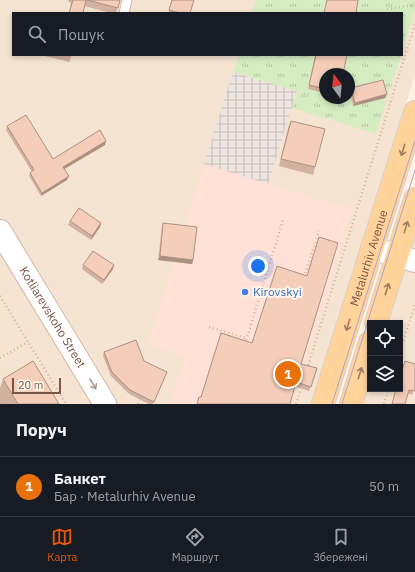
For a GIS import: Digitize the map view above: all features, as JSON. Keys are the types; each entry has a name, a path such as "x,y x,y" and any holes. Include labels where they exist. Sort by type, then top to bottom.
{"main road":[{"name":"Metalurhiv Avenue","path":"323,404 415,112"},
{"path":"377,320 406,258 415,199"},
{"path":"351,404 367,352"}],"street":[{"name":"Kotliarevskoho Street","path":"0,231 105,404"},
{"path":"372,248 406,258"}],"lane":[{"path":"124,12 127,0"}],"path":[{"path":"387,9 415,5"},
{"path":"306,370 415,24"},
{"path":"244,346 283,220"},
{"path":"302,283 318,231"},
{"path":"0,296 66,404"},
{"path":"403,342 415,304"},
{"path":"209,327 246,338"},
{"path":"0,358 28,342"},
{"path":"296,404 301,388"},
{"path":"384,404 387,392"},
{"path":"138,404 140,400"}],"shaded area":[{"path":"0,0 415,0 415,75 312,404 0,404"},
{"path":"233,72 297,91 268,184 204,164"},
{"name":"Kirovskyi","path":"204,164 352,210 291,404 170,404 185,357 148,345"},
{"path":"415,233 415,404 361,404 367,385 367,392 403,392 403,320 388,320"}],"green space":[{"path":"256,0 415,0 415,10 403,48 403,12 252,12"},
{"path":"239,56 401,56 376,134 292,108 297,91 233,72"}],"building":[{"path":"73,0 86,0 83,12 69,12"},
{"path":"87,0 120,0 118,8"},
{"path":"172,0 194,0 190,12 176,12 169,10"},
{"path":"327,0 358,0 356,12 324,12"},
{"path":"316,56 347,56 344,68 319,68 319,88 309,85"},
{"path":"383,80 387,94 355,103 355,87"},
{"path":"26,115 53,159 100,130 106,141 63,167 69,176 42,193 30,173 34,170 7,126"},
{"path":"291,121 325,129 315,167 281,159"},
{"path":"79,208 101,223 92,236 70,221"},
{"path":"163,223 197,227 193,260 160,256"},
{"path":"319,237 338,243 301,364 317,368 311,387 296,382 290,404 197,404 199,397 201,397 221,333 252,343 277,266 307,276"},
{"path":"93,251 114,265 104,280 83,265"},
{"path":"136,340 144,361 167,372 154,402 130,390 112,372 104,352"},
{"path":"33,361 59,404 18,404 3,379"},
{"path":"405,361 415,364 414,391 409,390 405,404 392,404 395,392 403,392 403,367"}],"tram line":[{"path":"332,404 415,141"},
{"path":"342,404 415,170"}],"place":[{"name":"Kirovskyi","path":"245,292"},
{"name":"Банкет","path":"288,374"}]}
